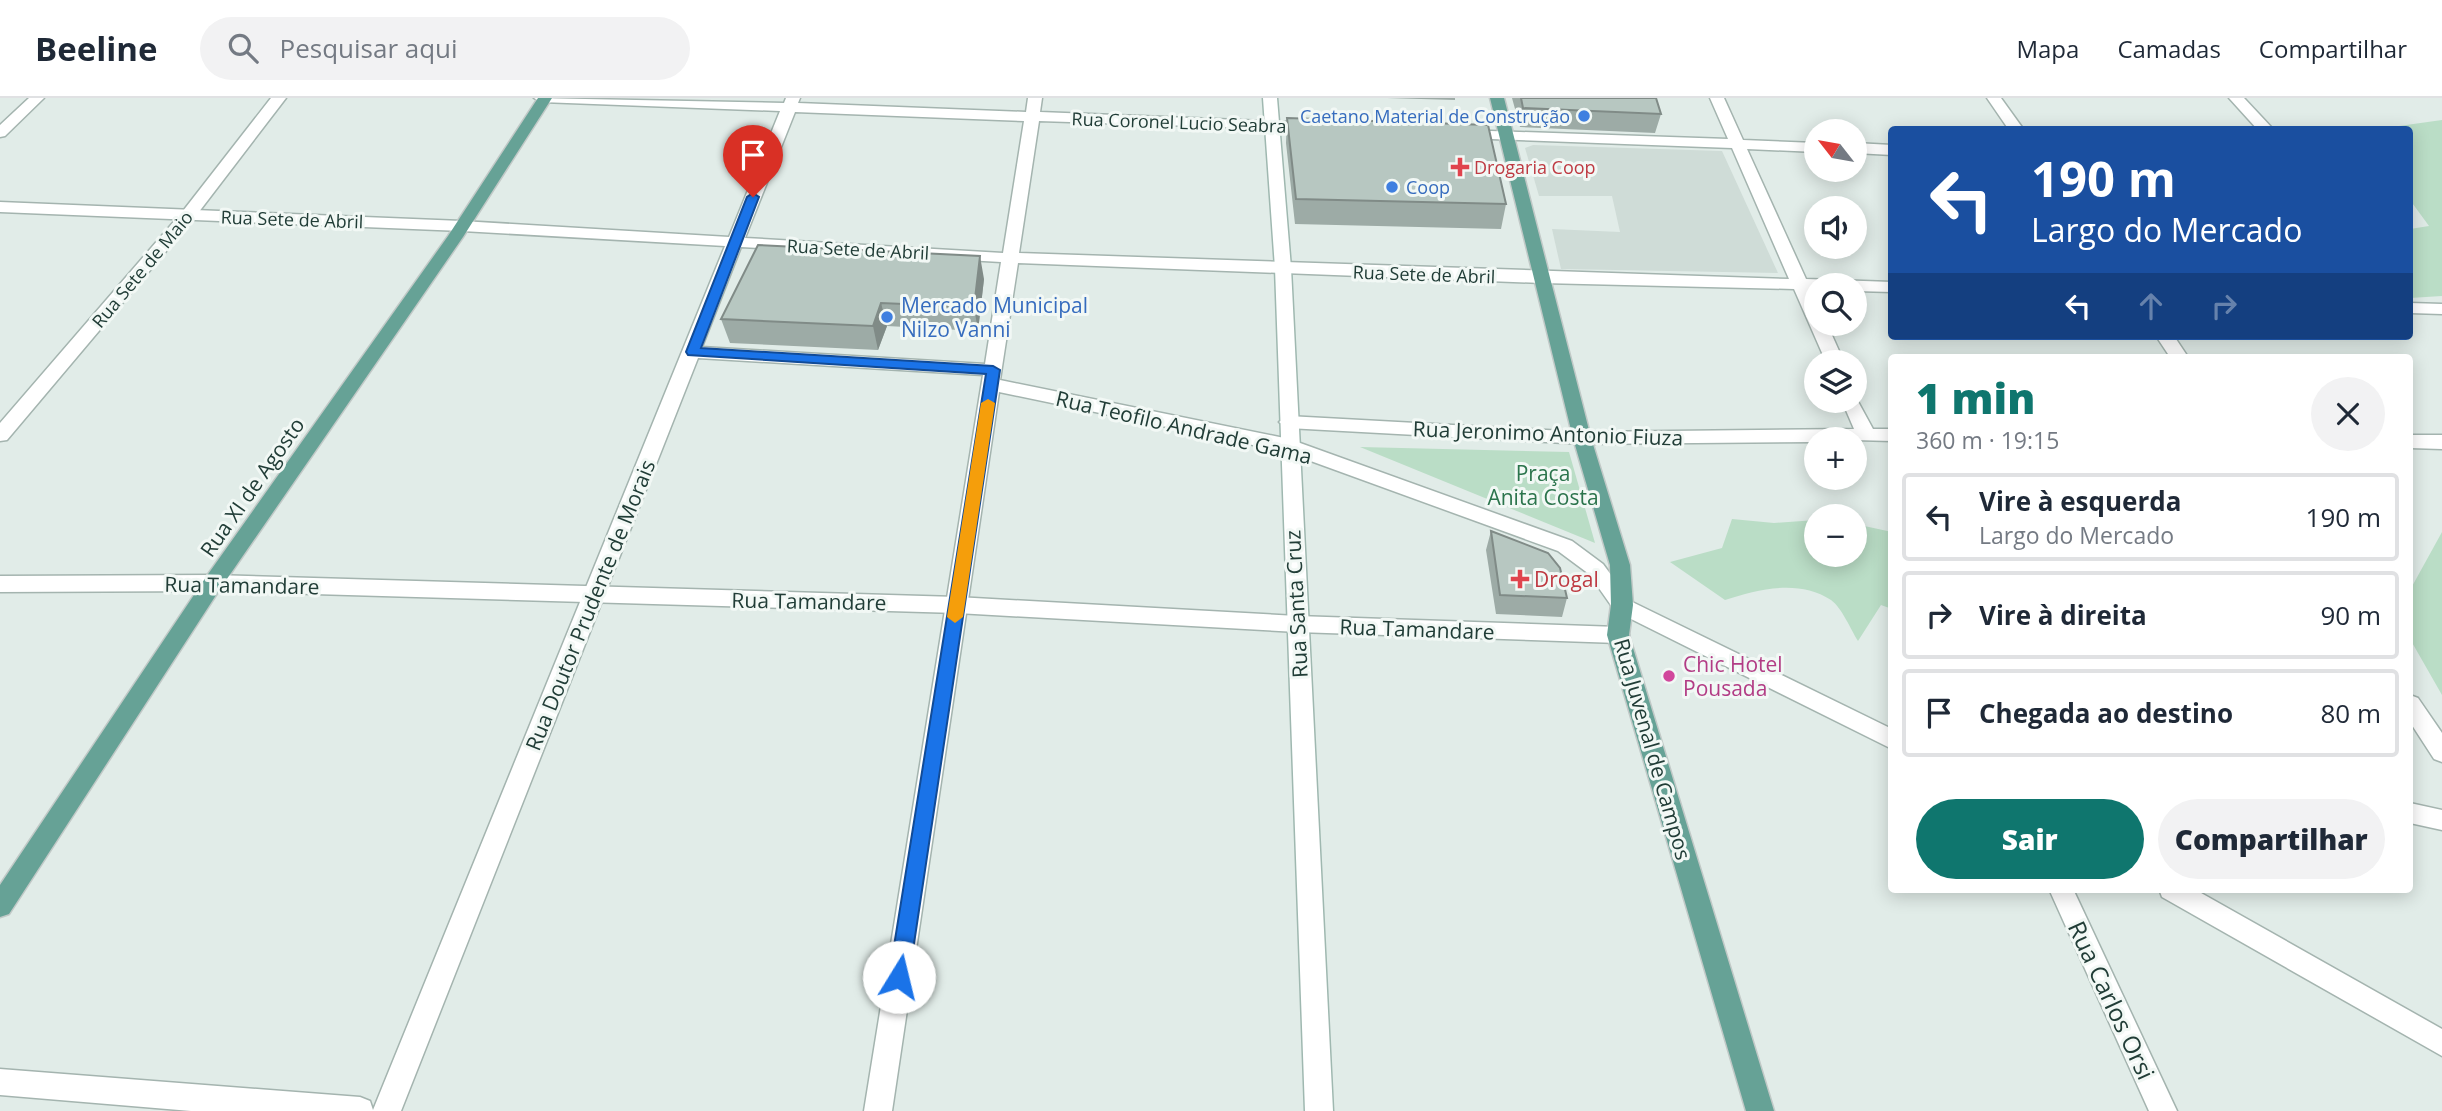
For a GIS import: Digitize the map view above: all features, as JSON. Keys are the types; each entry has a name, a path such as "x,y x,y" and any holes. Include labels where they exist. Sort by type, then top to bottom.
{"main road":[{"name":"Rua XI de Agosto","path":"0,906 213,583 462,226 543,98"},
{"name":"Rua Juvenal de Campos","path":"1497,98 1504,136 1582,438 1620,565 1622,606 1618,635 1760,1111"}],"street":[{"path":"0,133 37,98"},
{"name":"Rua Sete de Maio","path":"0,435 189,214 279,98"},
{"name":"Rua Coronel Lucio Seabra","path":"543,98 791,102 1033,116 1326,128"},
{"path":"878,1111 1035,98"},
{"name":"Rua Santa Cruz","path":"1270,98 1283,268 1319,1111"},
{"path":"1717,98 1804,289"},
{"path":"1994,98 2014,126"},
{"path":"2236,98 2263,126"},
{"name":"Rua Doutor Prudente de Morais","path":"387,1111 791,102"},
{"path":"1450,133 1804,147"},
{"path":"1867,149 1888,150"},
{"name":"Rua Sete de Abril","path":"0,206 462,226 1011,258 1542,278 1802,284"},
{"path":"1867,287 1888,288"},
{"path":"2413,308 2442,309"},
{"name":"Rua Teofilo Andrade Gama","path":"693,352 992,377 1289,446 1565,546 1596,569 1622,606 1888,738"},
{"name":"Rua Jeronimo Antonio Fiuza","path":"1288,422 1582,438 1804,436"},
{"name":"Rua Jeronimo Antonio Fiuza","path":"1867,435 1888,435"},
{"path":"2413,442 2442,442"},
{"name":"Rua Tamandare","path":"0,584 213,583 957,605 1297,624 1618,635"},
{"path":"2413,708 2442,752"},
{"path":"2413,814 2442,820"},
{"name":"Rua Carlos Orsi","path":"2063,893 2163,1111"},
{"path":"2178,893 2442,1043"},
{"path":"0,1082 360,1111"}],"shaded area":[{"path":"1533,145 1722,151 1778,273 1561,269 1552,229 1620,232 1612,196 1539,196 1525,148"}],"green space":[{"path":"2442,120 2442,296 2413,298 2413,229 2429,226 2413,204 2413,126 2399,126"},
{"name":"Praça Anita Costa","path":"1360,447 1569,452 1595,543"},
{"path":"1732,519 1774,523 1804,521 1804,567 1867,567 1867,527 1888,531 1888,608 1881,605 1858,641 1839,608 1819,594 1779,588 1751,592 1725,600 1670,562 1722,548"},
{"path":"2442,532 2442,695 2413,644 2413,585"}],"building":[{"path":"1521,98 1656,98 1661,114 1523,108"},
{"name":"Coop","path":"1287,118 1488,125 1506,204 1296,199"},
{"path":"758,245 980,256 974,307 881,303 873,326 721,319"},
{"path":"1491,531 1548,553 1560,568 1567,598 1500,595"}],"slow traffic":[{"path":"955,617 988,403"}],"place":[{"name":"Caetano Material de Construção","path":"1584,116"},
{"name":"Drogaria Coop","path":"1460,167"},
{"name":"Coop","path":"1392,187"},
{"name":"Mercado Municipal Nilzo Vanni","path":"887,317"},
{"name":"Drogal","path":"1520,579"},
{"name":"Chic Hotel Pousada","path":"1669,676"}],"route":[{"path":"753,197 693,352 993,370 899,977"}]}
